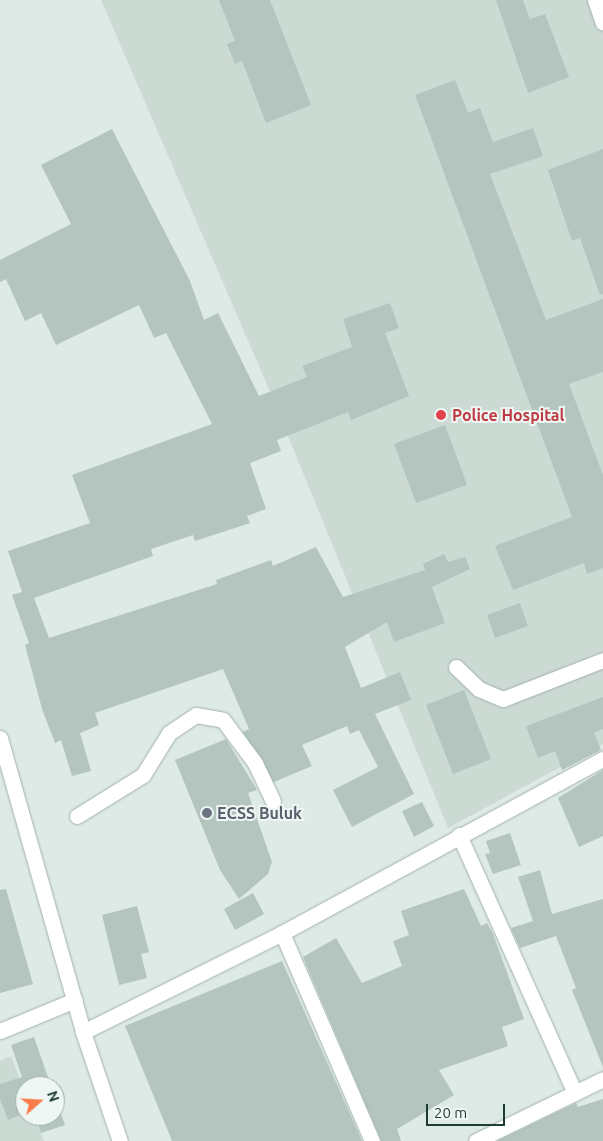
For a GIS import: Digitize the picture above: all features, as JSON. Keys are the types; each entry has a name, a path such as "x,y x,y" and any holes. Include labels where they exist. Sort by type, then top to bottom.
{"street":[{"path":"595,0 603,23"},
{"path":"456,667 479,689 503,698 603,660"},
{"path":"77,816 142,775 169,733 196,715 223,720 255,763 272,801"},
{"path":"0,738 83,1032 120,1141"},
{"path":"83,1032 282,933 458,835 603,759"},
{"path":"458,835 575,1093"},
{"path":"282,933 372,1141"},
{"path":"0,1031 75,1000"},
{"path":"476,1141 603,1079"}],"shaded area":[{"name":"Police Hospital","path":"101,0 592,0 603,32 603,744 448,828 268,387"},
{"path":"11,1056 19,1076 15,1076 15,1126 38,1126 44,1141 0,1141 0,1061"}],"building":[{"path":"219,0 270,0 311,105 266,123 242,61 235,64 227,44 235,41"},
{"path":"496,0 523,0 530,19 545,14 569,77 528,93"},
{"path":"455,80 468,113 480,108 493,142 533,128 543,156 490,174 546,320 603,299 603,372 569,384 603,475 603,568 587,574 584,563 513,590 495,546 572,517 415,95"},
{"path":"112,129 190,281 204,320 218,313 259,396 307,377 302,366 352,347 343,319 390,303 399,328 385,333 409,396 351,420 348,412 277,440 281,451 250,463 266,509 247,516 250,523 195,541 193,535 151,549 153,556 34,598 49,638 217,584 216,580 271,560 273,566 316,547 343,597 425,570 423,564 444,554 448,562 465,557 470,569 432,587 445,623 394,642 387,622 345,647 361,688 400,672 411,700 375,714 414,794 352,827 333,790 378,767 359,730 350,734 347,726 302,745 312,766 274,782 243,732 249,729 223,669 95,713 99,725 80,733 91,771 72,776 61,740 55,743 42,709 25,645 29,643 12,595 22,592 8,551 90,523 72,475 212,424 166,333 154,338 139,305 56,345 41,313 25,321 6,279 0,282 0,260 71,224 41,165"},
{"path":"603,149 603,294 600,295 580,238 572,241 548,170"},
{"path":"445,425 467,485 416,503 394,444"},
{"path":"520,603 528,626 495,638 487,615"},
{"path":"464,690 491,759 453,774 426,705"},
{"path":"603,697 603,729 594,733 601,750 562,770 555,751 538,758 526,726"},
{"path":"226,739 257,790 248,793 272,862 268,874 239,899 220,870 175,760"},
{"path":"603,770 603,836 579,847 558,798"},
{"path":"422,802 434,826 414,837 402,811"},
{"path":"510,833 521,865 493,874 485,854 490,853 486,841"},
{"path":"540,870 552,914 603,899 603,1067 572,990 576,988 556,936 520,948 511,928 533,921 518,877"},
{"path":"6,889 33,984 0,993 0,890"},
{"path":"464,889 481,926 487,923 493,934 524,1019 502,1027 508,1046 439,1070 454,1095 397,1129 401,1141 381,1141 303,957 336,938 362,983 402,966 393,941 409,935 401,911"},
{"path":"253,893 264,914 235,930 224,909"},
{"path":"137,906 149,952 141,954 147,978 119,985 102,915"},
{"path":"282,961 362,1141 172,1141 125,1026"},
{"path":"34,1037 48,1076 22,1076 11,1045"},
{"path":"15,1079 15,1117 8,1120 0,1099 0,1084"},
{"path":"603,1099 603,1141 497,1141 576,1103 578,1107"},
{"path":"39,1126 62,1126 41,1133"}],"place":[{"name":"Police Hospital","path":"441,415"},
{"name":"ECSS Buluk","path":"207,813"}]}
